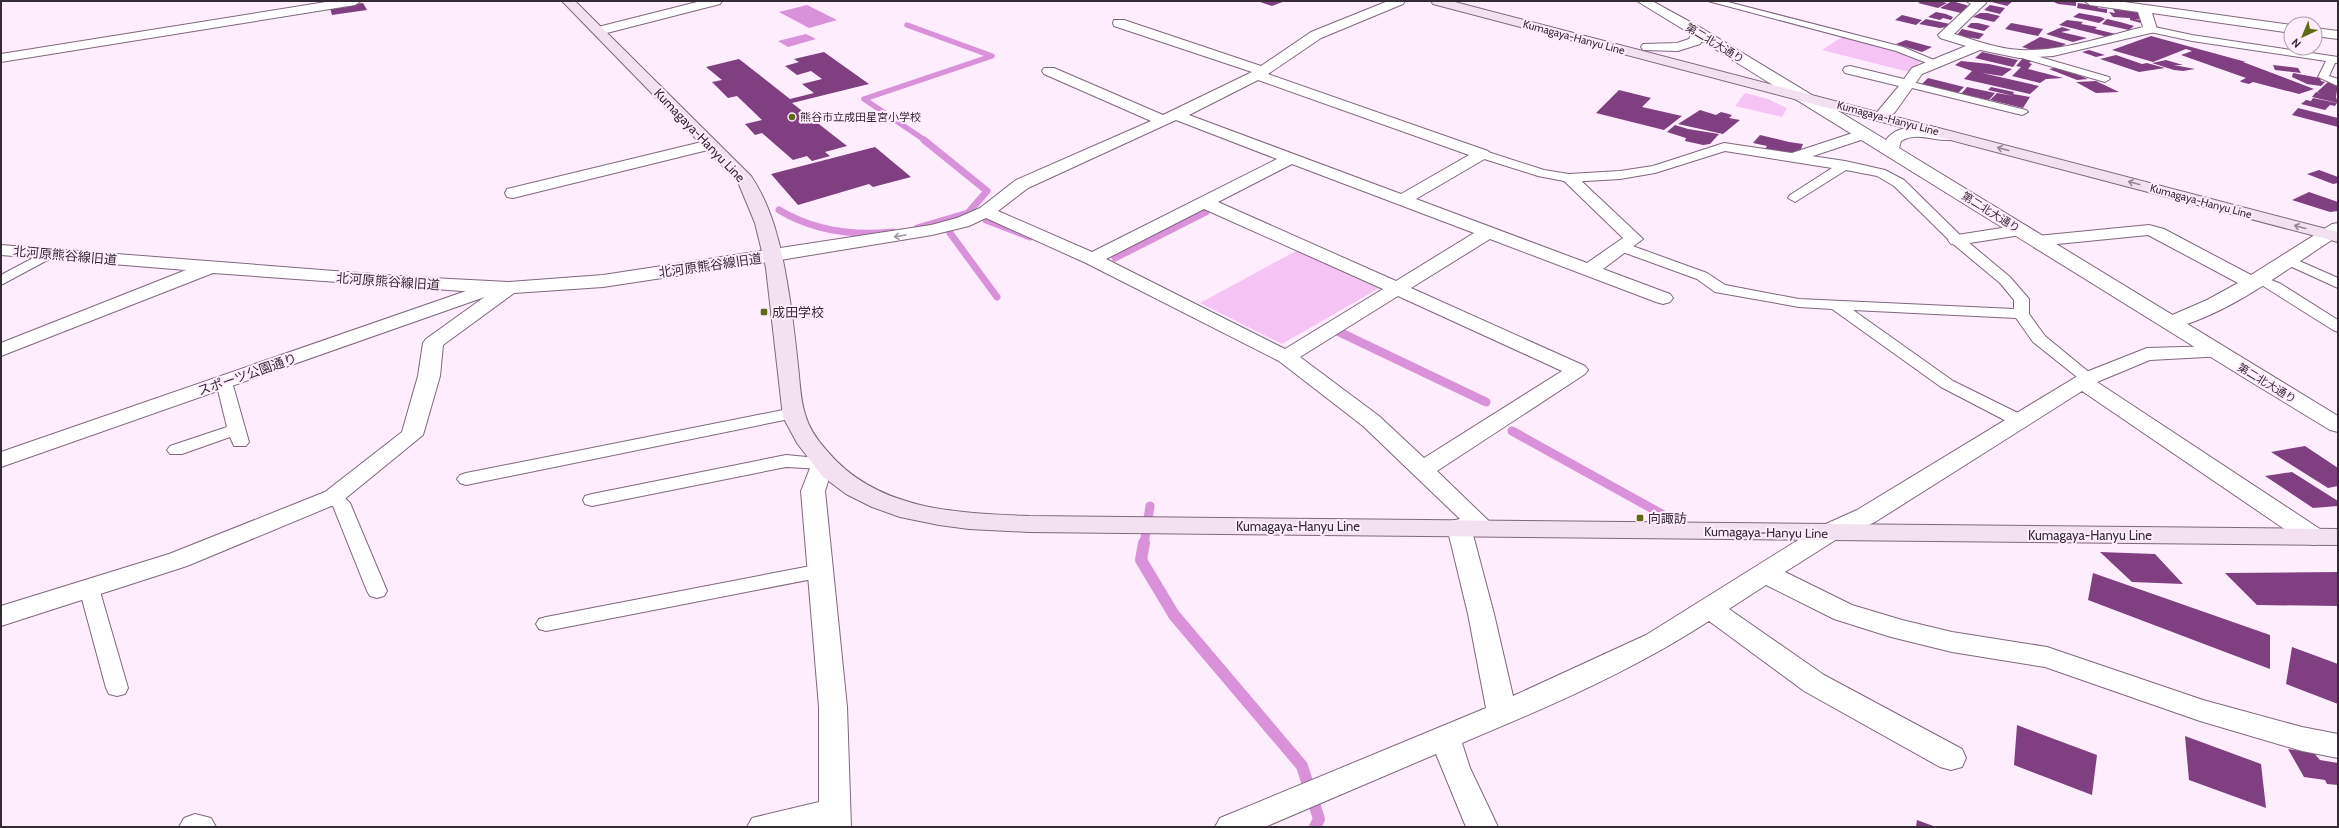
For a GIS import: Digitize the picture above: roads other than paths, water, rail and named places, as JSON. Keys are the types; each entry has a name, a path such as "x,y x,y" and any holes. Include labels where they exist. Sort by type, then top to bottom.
{"main road":[{"name":"Kumagaya-Hanyu Line","path":"568,1 710,145 748,186 762,217 774,256 780,288 793,413 805,438 822,463 855,491 898,508 957,521 1131,525 1471,527 1828,533 2330,538"},
{"name":"Kumagaya-Hanyu Line","path":"1437,1 1801,96 1886,113 2335,231"},
{"name":"Kumagaya-Hanyu Line","path":"1470,1 1774,79 1886,113 1958,137 2335,231"}],"street":[{"path":"1,58 355,1"},
{"path":"599,31 716,1"},
{"name":"北河原熊谷線旧道","path":"1,250 501,288 603,281 774,256 932,230 964,222 986,212 1022,184 1170,118 1260,73 1316,35 1399,1"},
{"name":"第二北大通り","path":"1643,1 1698,32 1801,96 1891,149 2037,241 2338,425"},
{"path":"1972,1 1980,3 1945,36 1979,46 2019,54 2072,50 2150,29 2145,11"},
{"path":"2090,1 2130,7 2145,11 2283,28"},
{"path":"1119,23 1482,154"},
{"path":"1648,47 1678,47 1695,41 1698,32"},
{"path":"2323,33 2338,35"},
{"path":"1886,113 1917,71 1979,46"},
{"path":"1049,71 1170,118 1291,158 1663,298"},
{"path":"1848,76 1905,89"},
{"path":"1891,149 1897,137 1910,133 1928,132 1958,137"},
{"path":"1795,157 1866,134"},
{"path":"513,193 710,145"},
{"path":"1402,200 1482,154"},
{"path":"1092,259 1206,203 1291,158"},
{"path":"1569,178 1634,239 1589,270"},
{"path":"1206,203 1578,370 1422,470"},
{"path":"986,212 1092,259 1286,357 1371,421 1422,470 1471,527 1481,614 1502,714"},
{"path":"1957,240 2021,230"},
{"path":"2037,241 2149,230 2255,281"},
{"path":"2170,323 2190,316 2255,281 2335,231"},
{"path":"1286,357 1489,232"},
{"path":"1,350 211,267"},
{"path":"1,616 178,560 333,497 412,435 429,376 433,343 501,288"},
{"name":"スポーツ公園通り","path":"1,460 224,382 501,288"},
{"path":"1231,827 1502,714 1656,642 1828,533 1866,516 2018,420 2085,380 2147,354 2217,352"},
{"path":"2085,380 2330,538"},
{"path":"763,827 835,819 833,707 813,491 822,463"},
{"path":"1764,573 1843,612 1900,630 1952,642 2047,657 2200,710 2302,739 2338,746"},
{"path":"1709,608 1814,683 1951,758"},
{"path":"1445,738 1455,768 1482,827"},
{"path":"195,827 200,827"}],"lane":[{"path":"1713,1 1859,40 1899,49 1936,63"},
{"path":"2150,29 2192,38 2335,60 2323,77 2338,83"},
{"path":"2019,54 2105,79"},
{"path":"1905,89 2022,112"},
{"path":"1482,154 1542,173 1569,178 1620,175 1655,169 1724,147 1845,165 1881,173 1899,182 1957,240 2005,280 2022,299 2021,314 2039,339 2085,380"},
{"path":"1795,198 1845,165"},
{"path":"1622,247 1702,276 1720,289 1799,303 2021,314"},
{"path":"1,280 50,253"},
{"path":"2288,260 2338,284"},
{"path":"2255,281 2276,287 2338,327"},
{"path":"1837,306 1947,384 2018,420"},
{"path":"176,450 239,436 224,382"},
{"path":"466,478 793,413"},
{"path":"592,500 786,462 822,463"},
{"path":"333,497 341,503 376,591"},
{"path":"546,624 821,571"},
{"path":"89,588 117,688"}],"waterway":[{"path":"907,25 992,56 864,99 926,141"},
{"path":"917,228 968,213 987,191 924,140"},
{"path":"779,210 806,223 834,230 863,233 893,232"},
{"path":"1115,258 1206,212"},
{"path":"986,220 1030,237"},
{"path":"950,233 997,297"},
{"path":"1335,330 1486,402"},
{"path":"1512,431 1669,518"},
{"path":"1144,544 1150,506"},
{"path":"1144,543 1141,560 1174,615 1302,766 1319,819 1315,827"}],"place":[{"name":"熊谷市立成田星宮小学校","path":"792,117"},
{"name":"成田学校","path":"764,312"},
{"name":"向諏訪","path":"1640,518"}]}
